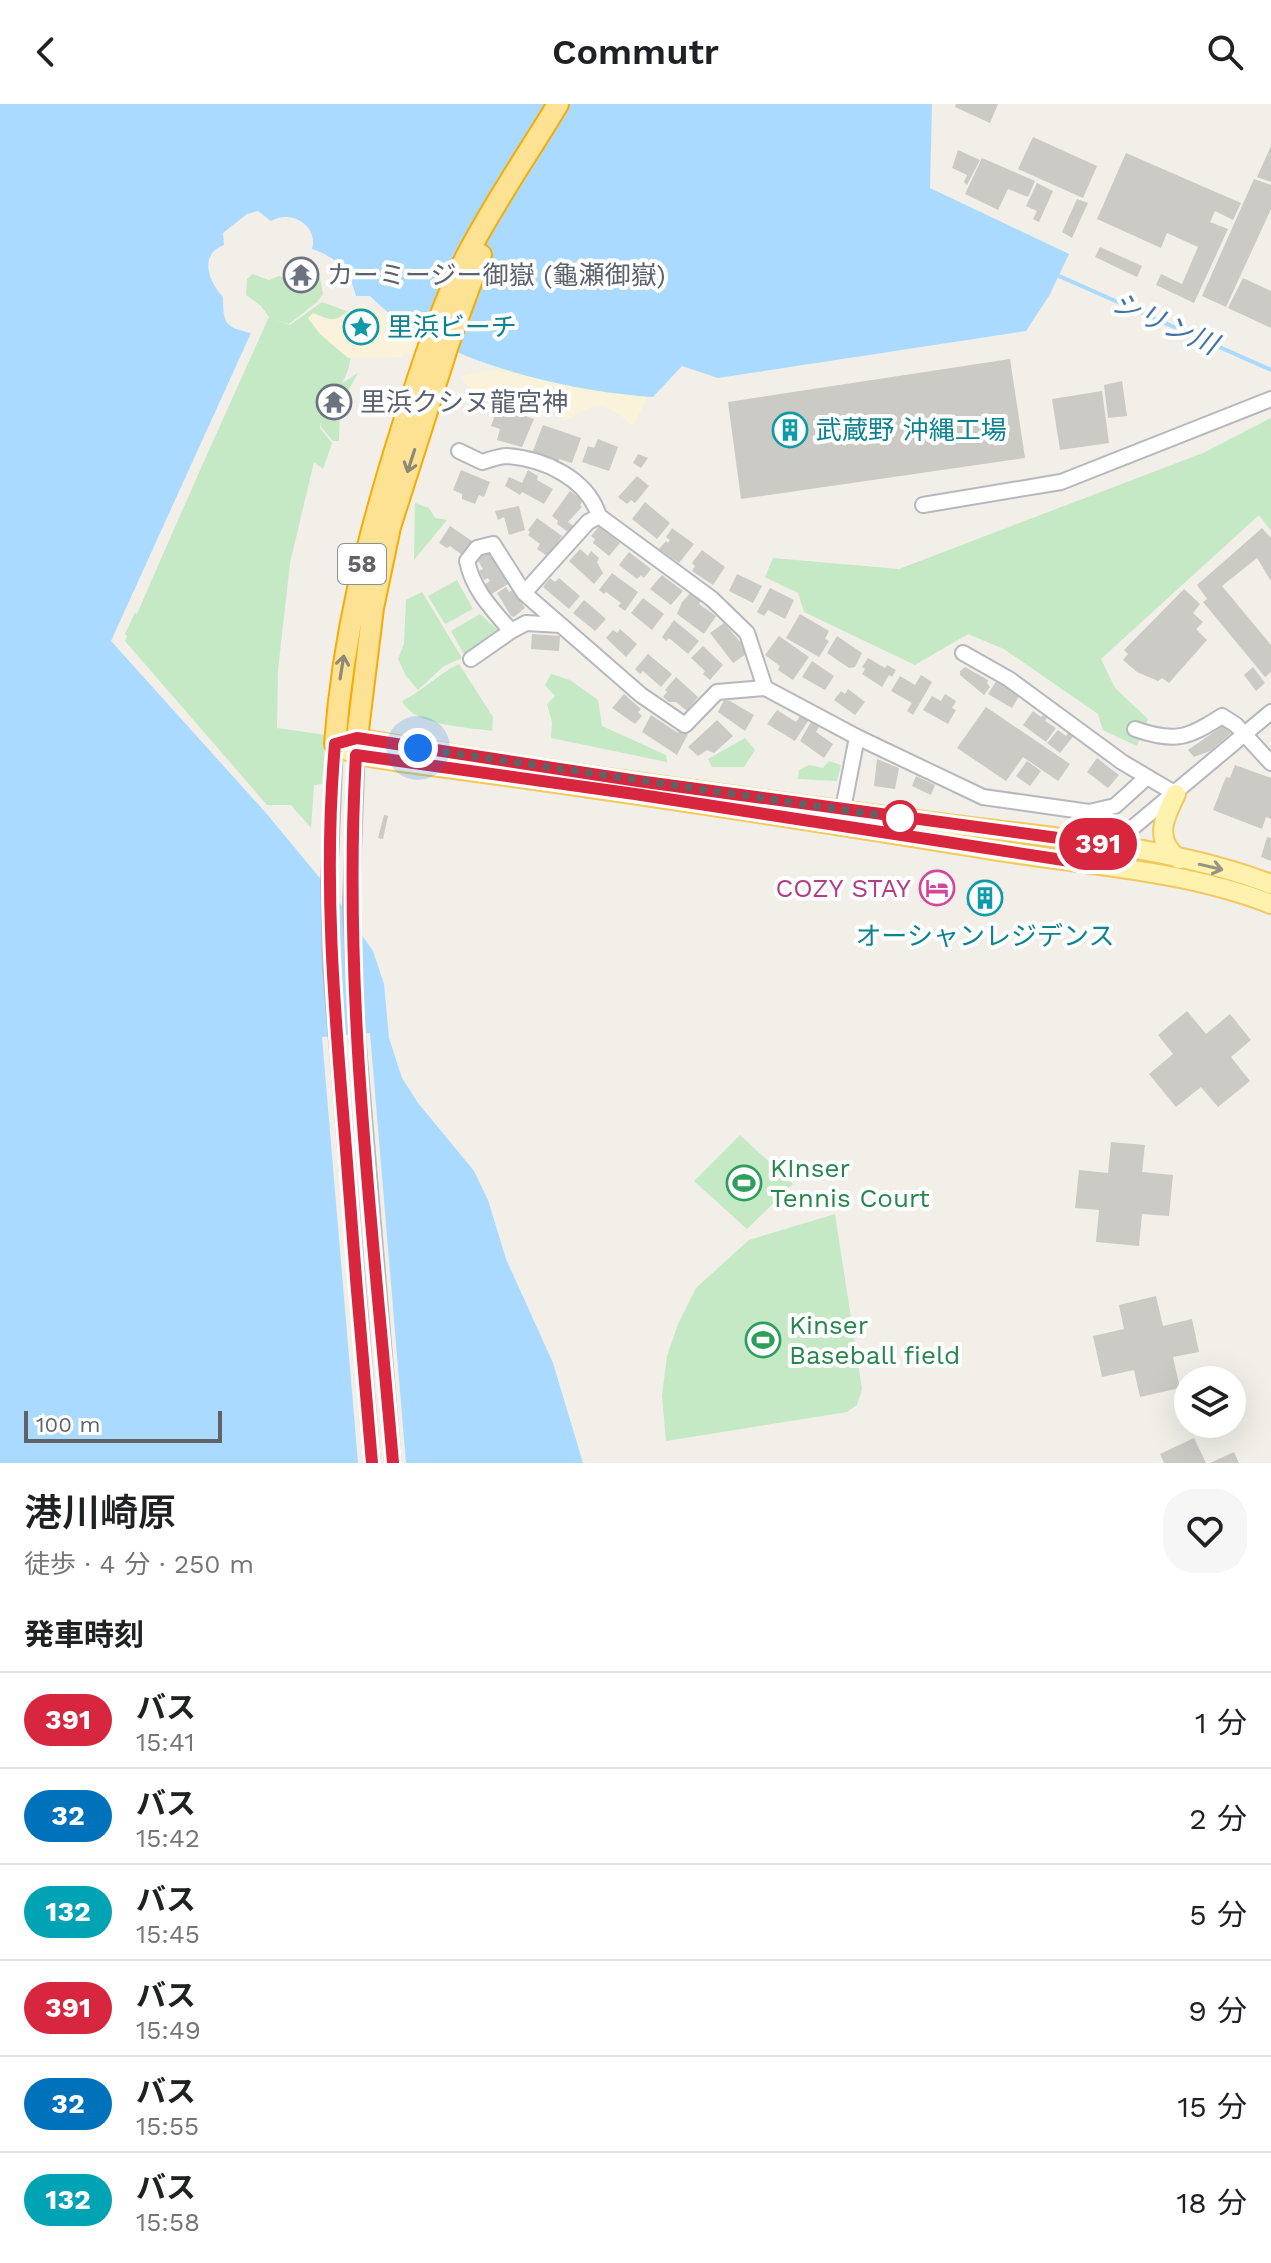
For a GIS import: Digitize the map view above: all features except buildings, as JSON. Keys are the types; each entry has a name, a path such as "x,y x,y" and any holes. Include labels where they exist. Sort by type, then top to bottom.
{"highway":[{"name":"58","path":"356,746 373,608 435,327 468,254 558,104"},
{"name":"58","path":"335,744 339,685 362,564 423,391"}],"main road":[{"path":"335,744 1110,845 1179,859 1271,884"},
{"path":"356,746 635,794 1200,882 1271,904"},
{"path":"1176,794 1164,819 1162,832 1166,845 1179,859"}],"street":[{"path":"923,505 1061,482 1271,399"},
{"path":"459,451 482,462 504,456 556,468 577,483 596,505 599,516 712,599 747,633 765,688"},
{"path":"524,593 588,522 599,516"},
{"path":"511,631 484,599 470,576 467,561 477,548 493,544 524,593 641,695 685,725 717,692 765,688 857,737 983,797 1089,812 1115,806 1147,777"},
{"path":"471,659 526,623 561,625"},
{"path":"963,653 1009,679 1122,762 1176,794"},
{"path":"1089,864 1271,712"},
{"path":"1135,729 1152,735 1185,737 1222,716 1236,725 1271,763"},
{"path":"843,809 857,737"},
{"path":"335,744 329,883 331,968 372,1463"},
{"path":"356,746 351,904 357,1034 393,1463"}],"green space":[{"path":"253,274 269,280 279,276 296,282 306,275 320,278 323,294 317,302 289,324 273,319 290,325 322,302 355,314 349,366 325,410 320,428 332,443 323,469 314,462 290,563 278,670 277,728 326,735 322,784 314,785 311,828 291,805 267,805 125,641 125,634 137,614 269,317 261,306 246,295 247,279"},
{"path":"358,373 340,406 339,441 333,441 321,427 322,413 341,384"},
{"path":"1271,418 1271,531 1259,515 1101,659 1115,688 1148,719 1137,746 1103,730 1098,714 1004,649 968,634 915,665 804,612 798,593 765,577 773,558 899,569 1203,453"},
{"path":"415,503 429,508 435,518 447,520 414,560"},
{"path":"457,580 473,609 445,624 428,596"},
{"path":"422,592 462,658 444,666 418,690 406,676 398,659 404,644 406,600"},
{"path":"480,614 500,632 465,656 451,631"},
{"path":"459,664 493,717 492,731 417,716 402,701"},
{"path":"551,674 570,680 598,700 602,726 666,755 667,762 551,738 552,722 547,704 555,696 545,685"},
{"path":"745,738 755,750 744,767 712,767 708,759"},
{"path":"829,761 841,765 837,781 798,779 799,770 809,765 823,768"},
{"name":"KInser Tennis Court","path":"740,1135 793,1184 747,1229 694,1181"},
{"name":"Kinser Baseball field","path":"835,1214 862,1389 857,1405 847,1412 666,1441 662,1396 667,1356 678,1324 696,1288 749,1240"}],"sand":[{"name":"里浜ビーチ","path":"360,304 419,333 411,355 404,352 402,357 348,358 320,334 308,318 313,313 329,319 338,318"},
{"path":"517,369 651,389 633,426 615,412 600,406 585,409 565,421 558,407 540,399 530,411 491,403 475,393 461,377 489,370"}],"water":[{"path":"0,104 932,104 930,188 1069,254 1049,296 1026,331 718,378 682,366 653,397 541,380 464,355 428,338 397,319 370,296 356,296 346,272 329,256 312,249 311,233 295,219 287,217 271,221 258,211 247,214 223,233 224,245 211,255 208,269 223,297 227,323 251,333 111,641 266,813 334,895 373,951 384,984 389,1038 402,1078 418,1103 474,1171 488,1200 506,1259 553,1363 583,1463 0,1463"}],"pier":[{"path":"370,1033 406,1463 358,1463 322,1037"}],"waterway":[{"name":"シリン川","path":"1059,276 1271,370"}],"bus line":[{"name":"391","path":"372,1463 331,968 329,883 335,744 357,738 638,781 1110,845 1089,864 635,794 356,755 351,904 357,1034 393,1463"}],"place":[{"name":"カーミージー御嶽 (龜瀬御嶽)","path":"301,275"},
{"name":"里浜ビーチ","path":"361,327"},
{"name":"里浜クシヌ龍宮神","path":"334,402"},
{"name":"武蔵野 沖縄工場","path":"790,430"},
{"name":"COZY STAY","path":"937,888"},
{"name":"オーシャンレジデンス","path":"985,898"},
{"name":"KInser Tennis Court","path":"744,1183"},
{"name":"Kinser Baseball field","path":"763,1340"}],"route":[{"path":"418,748 900,818"}]}
